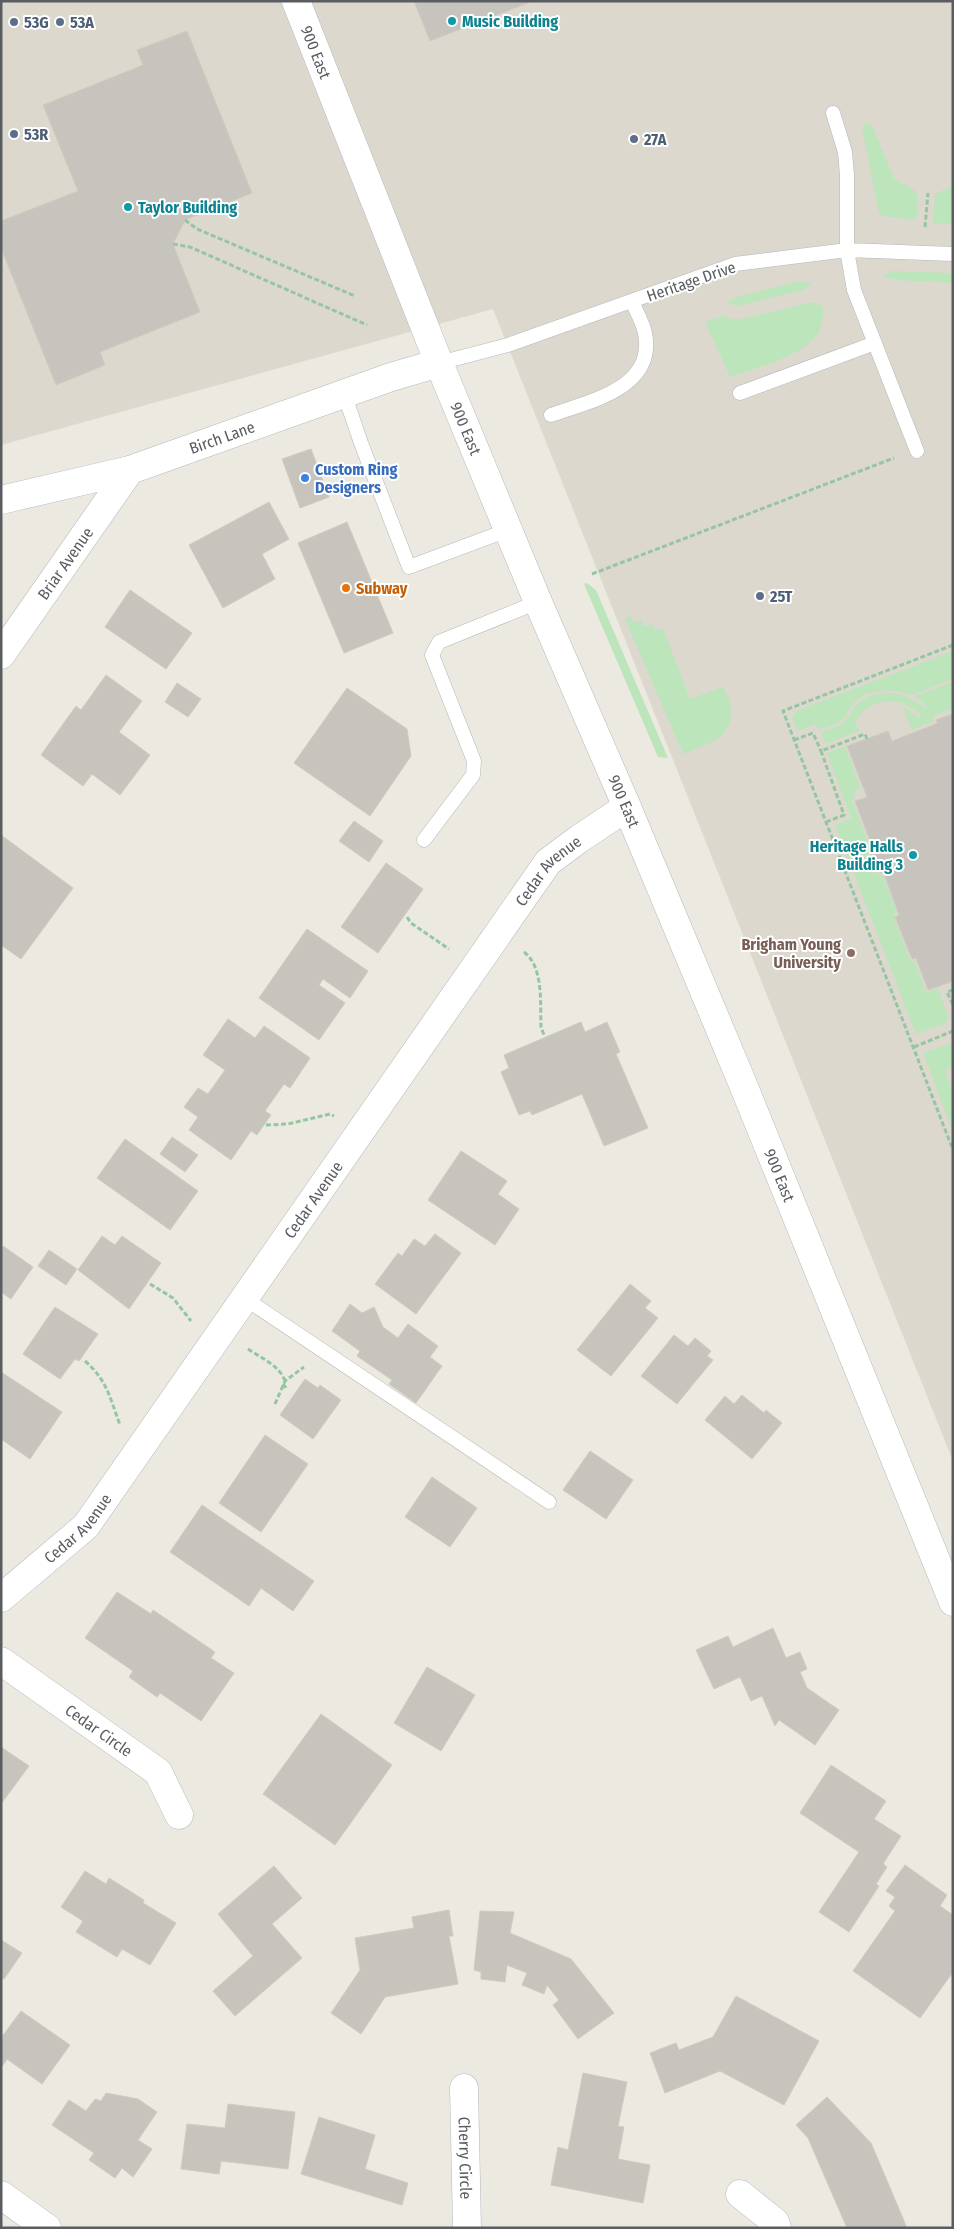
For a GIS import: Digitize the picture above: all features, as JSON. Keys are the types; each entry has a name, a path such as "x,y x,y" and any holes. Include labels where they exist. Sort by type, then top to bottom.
{"street":[{"name":"900 East","path":"296,1 439,363 538,602 627,807 746,1091 953,1602"},
{"name":"Birch Lane","path":"1,500 130,470 344,393 439,363"},
{"name":"Briar Avenue","path":"1,655 130,470"},
{"name":"Cedar Avenue","path":"1,1598 86,1526 548,862 578,839 627,807"},
{"name":"Cedar Circle","path":"1,1661 158,1772 179,1815"},
{"name":"Cherry Circle","path":"464,2088 467,2228"},
{"path":"740,2194 775,2222 777,2228"},
{"path":"1,2195 47,2228"}],"lane":[{"path":"833,113 845,152 847,176 847,250 854,290 917,450"},
{"name":"Heritage Drive","path":"439,363 508,345 735,264 847,250 953,254"},
{"path":"550,415 621,389 637,374 645,353 645,334 632,301"},
{"path":"740,393 875,343"},
{"path":"344,393 361,444 410,567 508,530"},
{"path":"424,840 473,775 474,761 432,654 439,642 538,602"},
{"path":"244,1298 549,1502"}],"path":[{"path":"925,227 928,193"},
{"path":"185,220 197,229 355,296"},
{"path":"173,244 190,247 367,325"},
{"path":"592,574 897,457"},
{"path":"953,645 783,711 953,1150"},
{"path":"794,740 813,733 821,751 844,815 826,822"},
{"path":"821,751 865,734 867,739"},
{"path":"407,917 411,923 450,949"},
{"path":"524,952 530,956 537,974 541,1027 544,1035"},
{"path":"953,990 947,992 953,1005"},
{"path":"914,1047 953,1031"},
{"path":"266,1126 288,1124 330,1114 335,1116"},
{"path":"150,1284 173,1298 193,1323"},
{"path":"248,1349 275,1366 282,1373 287,1389"},
{"path":"84,1361 103,1380 121,1428"},
{"path":"275,1404 284,1382 303,1367"}],"shaded area":[{"name":"Brigham Young University","path":"1,1 953,1 953,1461 493,309 1,445"}],"green space":[{"path":"864,124 869,124 873,128 894,178 914,190 917,195 917,218 914,220 882,216 879,213 862,128"},
{"path":"953,186 953,224 933,223 935,194"},
{"path":"892,271 953,273 953,283 895,280 882,276"},
{"path":"799,281 812,284 803,290 738,306 726,302 743,295"},
{"path":"813,302 823,307 823,319 818,333 809,343 789,356 730,377 705,322 722,316 736,320"},
{"path":"587,583 596,590 668,758 658,757 584,584"},
{"path":"631,616 634,623 641,620 644,627 652,624 655,631 663,628 690,699 722,687 727,696 731,713 727,730 722,735 707,744 683,754 625,619"},
{"path":"953,651 953,679 911,695 888,690 872,692 858,699 841,721 819,730 816,724 798,731 792,719 796,711"},
{"path":"953,682 953,709 933,716 934,721 912,730 902,706 919,718 921,715 904,704 895,702 877,703 861,713 855,722 859,731 825,744 821,732 842,724 856,705 865,699 882,693 891,693 909,698 926,709 927,707 915,696"},
{"path":"845,746 861,789 853,792 855,798 852,800 871,850 867,858 873,872 883,876 897,913 893,915 911,962 915,961 926,992 938,988 949,1019 945,1024 916,1034 835,825 851,818 827,753"},
{"path":"953,1042 953,1067 945,1070 953,1092 953,1132 923,1053"}],"building":[{"name":"Music Building","path":"414,1 533,1 430,41"},
{"name":"Taylor Building","path":"187,31 252,193 185,220 173,244 200,312 100,352 105,365 56,385 1,248 1,221 78,191 43,105 143,65 137,50"},
{"name":"Custom Ring Designers","path":"311,449 329,497 300,508 282,459"},
{"path":"269,502 289,539 262,554 275,579 223,608 189,545"},
{"name":"Subway","path":"347,522 393,633 344,653 298,543"},
{"path":"130,590 192,633 166,669 105,627"},
{"path":"106,675 142,701 119,732 150,755 120,795 92,774 83,786 41,755 76,706 81,710"},
{"path":"177,683 201,699 188,717 165,702"},
{"path":"347,688 407,729 411,756 370,816 294,763"},
{"name":"Heritage Halls Building 3","path":"953,714 953,981 928,990 916,958 912,959 895,917 899,915 884,874 875,870 870,859 874,851 855,801 867,797 847,746 888,731 892,741 938,723 936,720"},
{"path":"354,821 383,841 369,862 339,841"},
{"path":"1,835 73,888 21,959 1,945"},
{"path":"386,863 423,889 378,953 341,927"},
{"path":"307,929 368,971 350,998 323,979 319,985 345,1003 319,1040 259,998"},
{"path":"228,1019 255,1038 264,1026 310,1058 290,1088 284,1084 265,1111 271,1115 257,1135 251,1131 231,1160 189,1130 198,1117 184,1107 198,1088 208,1094 225,1070 203,1055"},
{"path":"581,1022 585,1032 607,1022 620,1052 616,1054 648,1128 604,1146 582,1094 532,1115 530,1111 519,1115 501,1072 509,1068 504,1055"},
{"path":"172,1137 198,1155 185,1172 160,1154"},
{"path":"125,1139 198,1191 170,1230 97,1178"},
{"path":"461,1151 507,1181 498,1194 519,1209 495,1245 428,1200"},
{"path":"435,1234 461,1253 416,1314 375,1284 398,1253 402,1256 414,1239 425,1246"},
{"path":"102,1236 115,1245 122,1236 161,1263 129,1309 78,1270"},
{"path":"3,1246 33,1267 11,1299 1,1292 1,1249"},
{"path":"49,1250 77,1269 66,1285 38,1266"},
{"path":"630,1284 651,1301 645,1308 658,1318 611,1376 577,1350"},
{"path":"350,1304 362,1313 374,1307 383,1327 398,1338 408,1324 438,1346 430,1357 442,1366 416,1403 389,1384 392,1380 357,1356 360,1351 332,1331"},
{"path":"55,1307 98,1334 79,1361 75,1359 60,1379 23,1354"},
{"path":"674,1335 688,1346 695,1338 711,1351 707,1356 713,1360 677,1404 641,1376"},
{"path":"1,1372 62,1412 30,1459 1,1439"},
{"path":"305,1379 318,1388 320,1385 341,1400 313,1439 280,1415"},
{"path":"742,1395 764,1413 766,1410 782,1423 752,1459 705,1420 725,1396 734,1404"},
{"path":"265,1435 308,1464 261,1532 219,1503"},
{"path":"590,1451 633,1480 606,1519 563,1490"},
{"path":"432,1477 477,1508 450,1547 405,1517"},
{"path":"202,1505 314,1581 293,1611 261,1588 249,1606 170,1552"},
{"path":"117,1592 151,1614 153,1610 215,1652 211,1658 234,1673 201,1721 160,1693 157,1697 129,1677 133,1671 85,1638"},
{"path":"773,1628 786,1658 800,1652 807,1669 800,1672 807,1688 839,1710 815,1745 779,1720 775,1726 762,1696 751,1701 740,1677 714,1689 696,1650 728,1636 733,1647"},
{"path":"427,1667 475,1695 441,1751 394,1723"},
{"path":"321,1714 392,1765 335,1845 263,1794"},
{"path":"1,1747 29,1766 1,1804"},
{"path":"831,1765 886,1801 874,1819 901,1836 883,1864 887,1867 876,1884 879,1886 849,1932 819,1912 859,1852 800,1813"},
{"path":"905,1865 947,1895 940,1906 953,1915 953,1972 920,2018 853,1971 895,1911 889,1906 895,1897 886,1891"},
{"path":"274,1866 302,1898 272,1924 302,1958 235,2016 213,1991 253,1956 218,1914"},
{"path":"85,1871 106,1884 109,1878 144,1900 143,1903 176,1923 150,1965 122,1949 117,1957 76,1932 83,1921 61,1907"},
{"path":"449,1910 453,1936 449,1936 458,1984 385,1997 361,2034 331,2013 360,1970 355,1938 414,1928 412,1917"},
{"path":"480,1911 514,1912 510,1933 571,1959 614,2013 578,2039 553,2005 559,2000 547,1985 544,1994 522,1985 527,1973 507,1965 505,1982 481,1979 481,1972 474,1970"},
{"path":"1,1940 22,1953 4,1979 1,1978"},
{"path":"736,1996 819,2041 784,2105 720,2071 665,2093 650,2053 676,2043 679,2050 713,2037"},
{"path":"21,2011 70,2045 42,2084 7,2059 1,2068 1,2038"},
{"path":"583,2073 627,2082 618,2126 624,2127 618,2159 650,2165 643,2203 551,2185 558,2147 568,2150"},
{"path":"106,2093 138,2099 157,2112 138,2140 152,2149 133,2177 122,2168 115,2178 89,2160 94,2153 52,2125 69,2100 86,2111 95,2099 101,2101"},
{"path":"827,2097 871,2143 907,2228 847,2228 808,2138 796,2125"},
{"path":"228,2104 295,2112 288,2169 221,2161 219,2174 181,2169 187,2124 225,2128"},
{"path":"319,2117 375,2135 365,2169 408,2183 402,2205 301,2174"}],"place":[{"name":"Music Building","path":"452,21"},
{"name":"53G","path":"14,22"},
{"name":"53A","path":"60,22"},
{"name":"53R","path":"14,134"},
{"name":"27A","path":"634,139"},
{"name":"Taylor Building","path":"128,207"},
{"name":"Custom Ring Designers","path":"305,478"},
{"name":"Subway","path":"346,588"},
{"name":"25T","path":"760,596"},
{"name":"Heritage Halls Building 3","path":"913,855"},
{"name":"Brigham Young University","path":"851,953"}]}
